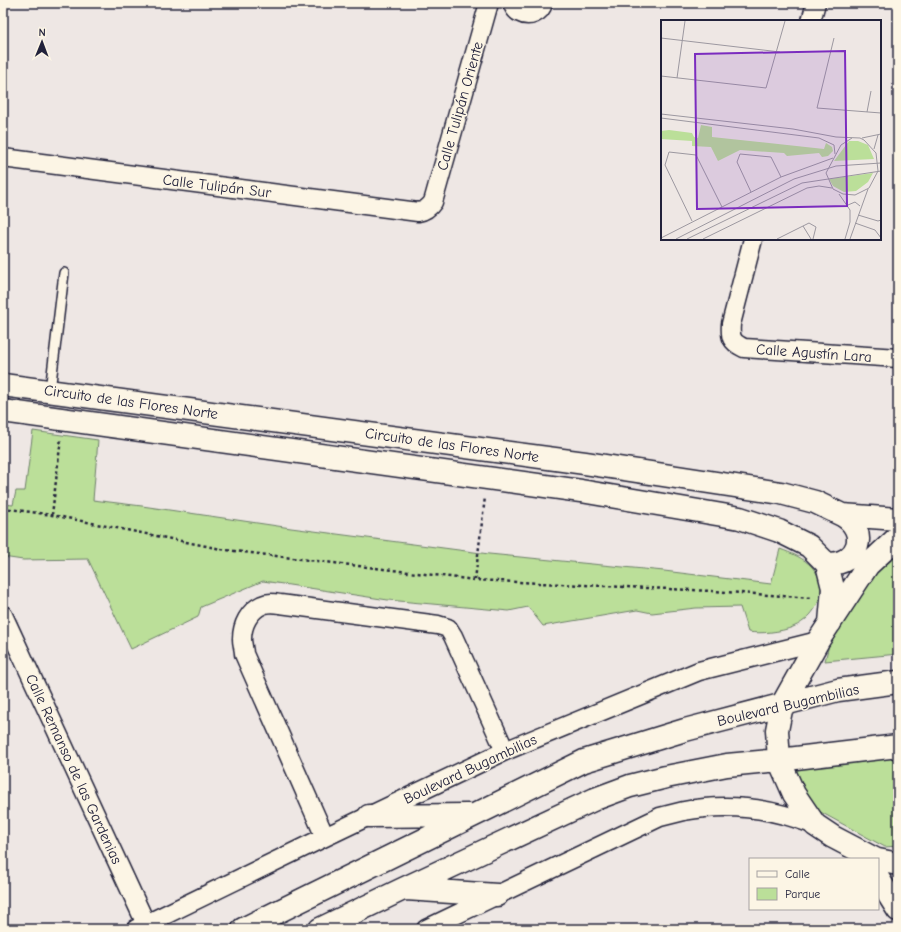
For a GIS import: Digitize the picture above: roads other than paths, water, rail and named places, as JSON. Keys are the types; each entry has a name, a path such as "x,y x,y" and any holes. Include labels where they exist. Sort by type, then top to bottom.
{"street":[{"name":"Calle Tulipán Oriente","path":"429,207 433,202 489,3"},
{"path":"512,3 520,14 528,15 538,12 543,6 543,3"},
{"path":"811,20 816,3"},
{"name":"Calle Tulipán Sur","path":"3,158 418,212 429,207"},
{"name":"Calle Agustín Lara","path":"753,240 731,324 730,332 732,340 737,345 744,348 898,358"},
{"name":"Circuito de las Flores Norte","path":"3,385 585,463 781,493 815,502 842,515 898,519"},
{"name":"Circuito de las Flores Norte","path":"3,411 581,491 740,518 779,531 809,546 827,564"},
{"path":"581,491 585,463"},
{"path":"830,623 833,588 827,564 835,564 849,558 854,552 858,538 857,530 853,524 848,518 842,515"},
{"path":"815,825 794,794 780,760 777,730 782,705 818,641 868,565 898,537"},
{"path":"325,837 244,654 242,639 245,624 251,614 260,606 272,603 438,625 448,628 505,751"},
{"name":"Calle Remanso de las Gardenias","path":"3,615 141,927"},
{"name":"Boulevard Bugambilias","path":"141,927 505,751 699,671 818,641"},
{"name":"Boulevard Bugambilias","path":"243,929 584,761 685,730 838,690 898,682"},
{"path":"320,929 595,799 630,786 727,764 780,760 898,746"},
{"path":"426,929 660,817 684,811 733,807 754,808 775,812 815,825 833,837 873,858"},
{"path":"370,816 473,816"},
{"path":"833,837 856,858"},
{"path":"879,860 898,864"},
{"path":"879,880 898,910"},
{"path":"403,889 497,895"}],"lane":[{"path":"50,391 64,273"}]}
